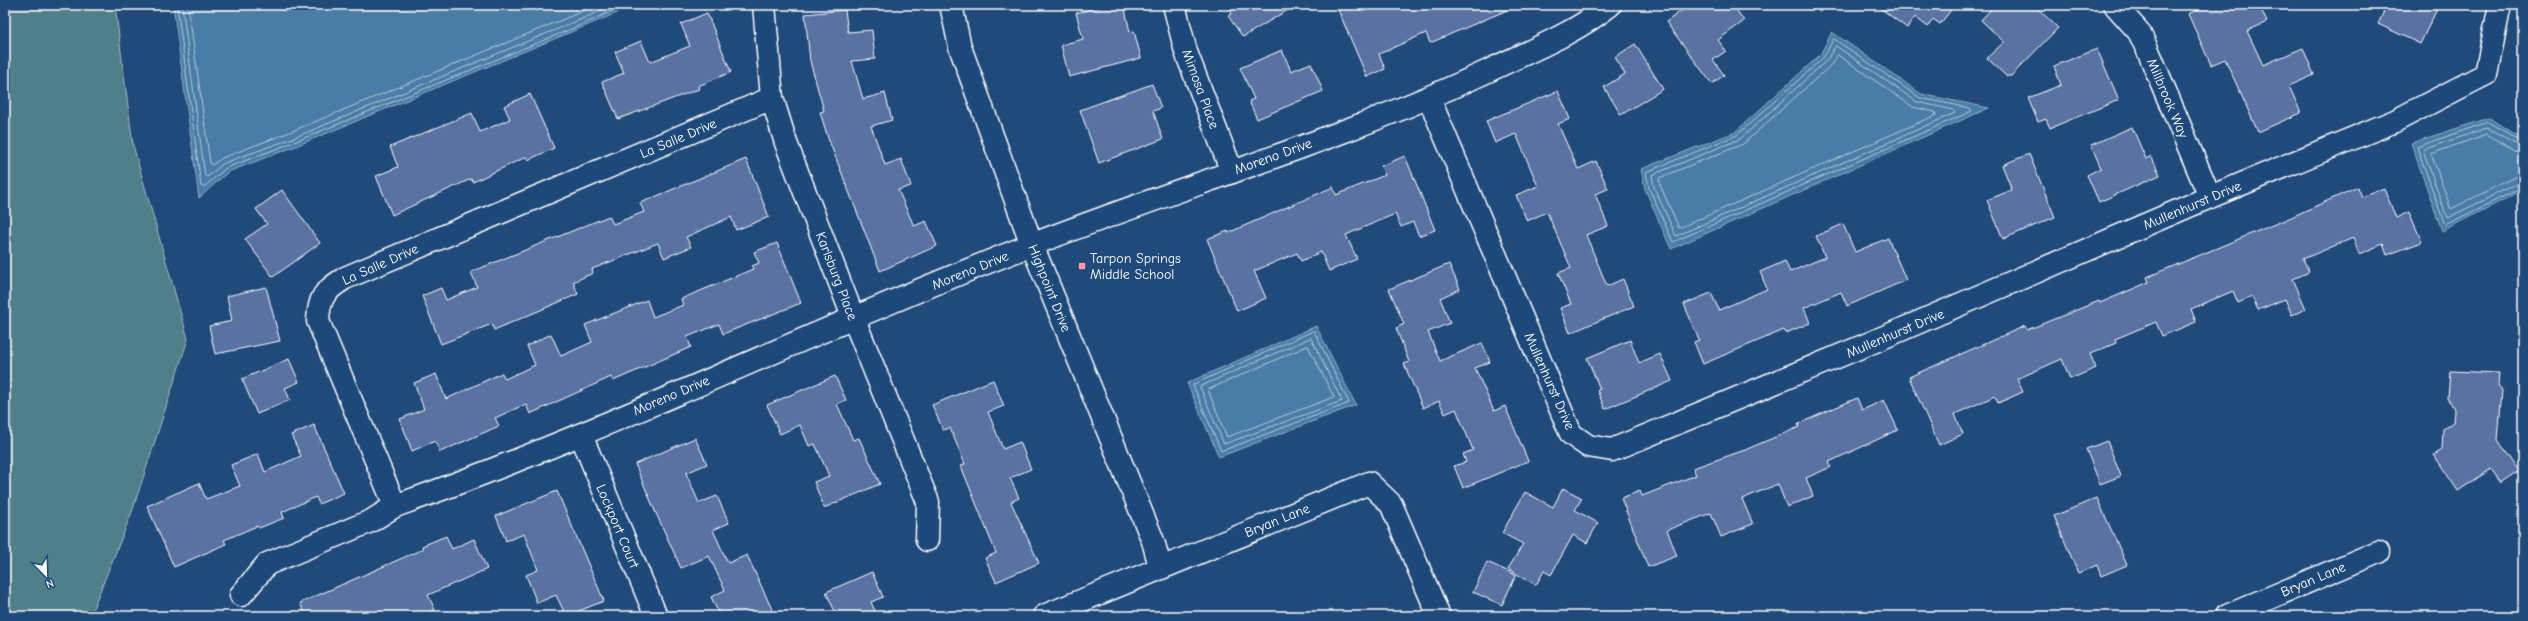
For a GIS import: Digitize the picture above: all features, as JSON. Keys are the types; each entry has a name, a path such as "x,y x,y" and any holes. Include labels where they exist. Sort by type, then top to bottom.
{"street":[{"name":"Karlsburg Place","path":"764,5 772,98 786,143 853,317 928,502 927,540"},
{"name":"Highpoint Drive","path":"951,5 960,46 1032,245 1153,541 1158,559 1164,565"},
{"name":"Mimosa Place","path":"1174,5 1186,52 1232,172"},
{"name":"Moreno Drive","path":"395,506 581,435 853,317 1032,245 1429,98 1552,40 1610,5"},
{"name":"Millbrook Way","path":"2115,5 2138,32 2145,46 2210,197"},
{"name":"Mullenhurst Drive","path":"1429,98 1571,434 1588,446 1612,450 1868,344 2210,197 2394,121 2486,74 2500,5"},
{"name":"La Salle Drive","path":"395,506 318,321 320,299 331,287 345,278 772,98"},
{"name":"Lockport Court","path":"581,435 656,616"},
{"name":"Bryan Lane","path":"1044,616 1164,565 1369,483 1391,504 1439,616"},
{"path":"240,595 266,564 371,521 395,506"},
{"name":"Bryan Lane","path":"2227,616 2378,552"}],"green space":[{"path":"5,5 115,5 133,145 188,339 132,512 90,616 5,616"}],"water":[{"path":"173,5 617,5 617,13 296,146 228,172 199,198"},
{"path":"1832,32 1921,94 1989,108 1671,249 1645,189 1641,169 1735,132 1820,55"},
{"path":"2489,118 2523,139 2523,190 2442,231 2411,143"},
{"path":"1316,326 1356,405 1219,457 1187,383"}],"building":[{"path":"1109,5 1124,5 1130,32 1134,31 1141,58 1069,77 1061,45 1083,39 1076,13"},
{"path":"1228,5 1296,5 1243,37 1228,16 1232,13"},
{"path":"1336,5 1519,5 1430,43 1426,33 1379,54 1385,69 1367,77"},
{"path":"1689,5 1733,5 1744,21 1718,40 1726,51 1713,60 1724,75 1712,84 1666,22"},
{"path":"1876,5 1955,5 1940,24 1933,19 1928,27 1915,17 1907,28"},
{"path":"1995,5 2034,5 2058,28 2011,76 2006,76 1987,58 2004,42 1981,20"},
{"path":"2208,5 2259,5 2267,22 2247,31 2263,65 2303,48 2314,75 2289,86 2301,113 2258,132 2225,59 2211,65 2188,14"},
{"path":"2387,5 2439,5 2420,44 2378,24"},
{"path":"845,10 848,32 872,30 875,59 852,61 863,99 885,93 892,120 871,126 885,165 901,159 911,186 898,190 914,226 926,221 937,246 880,271 828,138 820,112 824,111 810,61 805,14"},
{"path":"707,13 731,72 698,86 699,89 618,119 602,82 624,73 615,52 641,41 650,62 690,46 681,24"},
{"path":"1635,44 1663,89 1621,115 1604,87 1625,74 1615,57"},
{"path":"2097,49 2119,100 2050,128 2046,119 2038,122 2028,98 2061,85 2054,66"},
{"path":"1282,50 1291,71 1311,63 1323,91 1257,119 1249,101 1254,99 1240,68"},
{"path":"1152,84 1161,108 1153,111 1163,139 1099,163 1080,110"},
{"path":"1558,91 1570,119 1558,124 1578,169 1596,161 1608,189 1595,194 1608,226 1586,235 1607,286 1623,279 1634,306 1570,333 1560,308 1571,304 1558,273 1571,268 1547,212 1527,221 1516,195 1538,186 1516,134 1495,143 1486,121"},
{"path":"530,94 554,148 528,160 526,157 473,182 471,179 392,215 376,176 398,167 390,147 472,113 480,132 510,119 504,106"},
{"path":"2132,127 2146,159 2151,156 2160,175 2099,202 2087,175 2101,168 2091,145"},
{"path":"2029,154 2055,217 2003,239 1987,200 2012,190 2002,165"},
{"path":"1405,156 1435,230 1419,236 1413,222 1401,227 1395,214 1346,235 1357,259 1329,271 1321,252 1301,261 1297,253 1254,271 1266,298 1237,311 1207,239 1228,231 1228,233 1333,187 1336,195 1385,175 1381,166"},
{"path":"746,159 769,217 736,230 731,217 686,237 691,247 664,258 658,243 592,269 593,273 573,282 578,294 494,330 492,324 441,344 422,296 441,288 446,300 477,287 471,272 609,216 613,224 644,212 640,203"},
{"path":"2358,187 2362,197 2384,188 2396,218 2409,212 2422,242 2387,255 2383,244 2359,254 2353,238 2303,259 2309,272 2293,279 2306,309 2292,315 2285,299 2258,310 2252,297 2238,303 2233,291 2191,309 2196,322 2162,336 2156,322 2115,339 2116,343 2090,354 2096,368 2070,379 2062,359 2017,379 2023,392 1998,403 1995,396 1955,414 1963,434 1939,445 1909,377 2025,326 2027,330 2099,301 2100,303 2149,282 2147,277 2287,219"},
{"path":"282,190 320,243 273,277 245,239 267,224 256,209"},
{"path":"1843,224 1855,252 1888,238 1906,280 1847,306 1841,292 1804,308 1810,323 1786,333 1784,330 1703,364 1694,342 1699,340 1684,304 1711,293 1719,310 1767,289 1760,272 1785,261 1790,272 1825,257 1816,236"},
{"path":"777,243 801,303 723,334 719,324 687,337 691,347 613,381 611,377 530,414 526,404 495,418 499,426 440,452 435,441 412,451 400,419 424,409 414,383 436,374 446,399 502,373 505,379 535,365 527,346 551,334 561,356 592,342 585,325 647,300 653,317 683,305 681,299 753,269 752,266 759,263 754,252"},
{"path":"1449,264 1460,289 1440,298 1450,323 1428,332 1440,361 1482,343 1490,362 1475,368 1494,411 1505,406 1528,461 1463,488 1454,466 1466,462 1463,454 1473,450 1456,409 1445,414 1439,401 1423,408 1404,364 1409,362 1396,328 1404,324 1389,289"},
{"path":"266,287 280,341 215,354 209,326 232,321 227,296"},
{"path":"1630,340 1639,363 1660,354 1672,381 1605,409 1597,390 1600,389 1587,358"},
{"path":"289,359 299,382 285,388 290,400 257,414 242,379"},
{"path":"2450,371 2499,373 2498,385 2502,390 2498,440 2519,471 2501,483 2491,469 2458,491 2434,455 2442,450 2443,429 2453,422 2454,409 2448,398"},
{"path":"835,376 846,400 837,404 853,440 859,438 880,484 824,508 814,482 829,476 815,444 809,446 800,425 780,434 767,405"},
{"path":"993,380 1004,406 988,412 1003,449 1020,442 1031,469 1010,478 1019,498 1011,502 1039,563 996,582 985,558 996,553 961,466 965,464 950,428 943,430 932,405"},
{"path":"1857,398 1862,410 1884,400 1898,430 1829,462 1831,467 1806,478 1813,496 1787,507 1778,484 1742,499 1753,524 1721,537 1711,513 1667,530 1677,556 1648,567 1621,498 1640,491 1642,496 1696,475 1693,468 1745,450 1799,427 1798,424"},
{"path":"314,425 344,493 319,504 316,497 282,512 284,518 259,528 257,526 224,540 226,544 174,567 147,506 199,483 206,499 240,486 231,465 258,454 265,472 301,456 291,435"},
{"path":"695,438 707,464 686,473 699,503 717,496 729,523 713,530 728,563 747,555 775,616 720,616 711,597 725,590 709,556 681,568 655,511 635,464"},
{"path":"2107,441 2121,476 2100,484 2086,449"},
{"path":"1563,488 1582,498 1575,510 1598,523 1587,543 1573,535 1551,575 1544,571 1536,585 1508,569 1523,544 1502,533 1525,492 1553,507"},
{"path":"557,491 604,601 566,616 556,595 537,603 526,575 538,570 524,534 506,541 496,516"},
{"path":"2097,498 2127,565 2101,576 2097,565 2078,573 2054,516"},
{"path":"446,536 452,549 474,539 487,569 428,595 435,610 421,616 306,616 300,603 423,549 422,546"},
{"path":"1487,562 1516,575 1502,605 1473,592"},
{"path":"872,572 883,597 871,602 877,616 837,616 826,592"}],"place":[{"name":"Tarpon Springs Middle School","path":"1082,266"}]}
